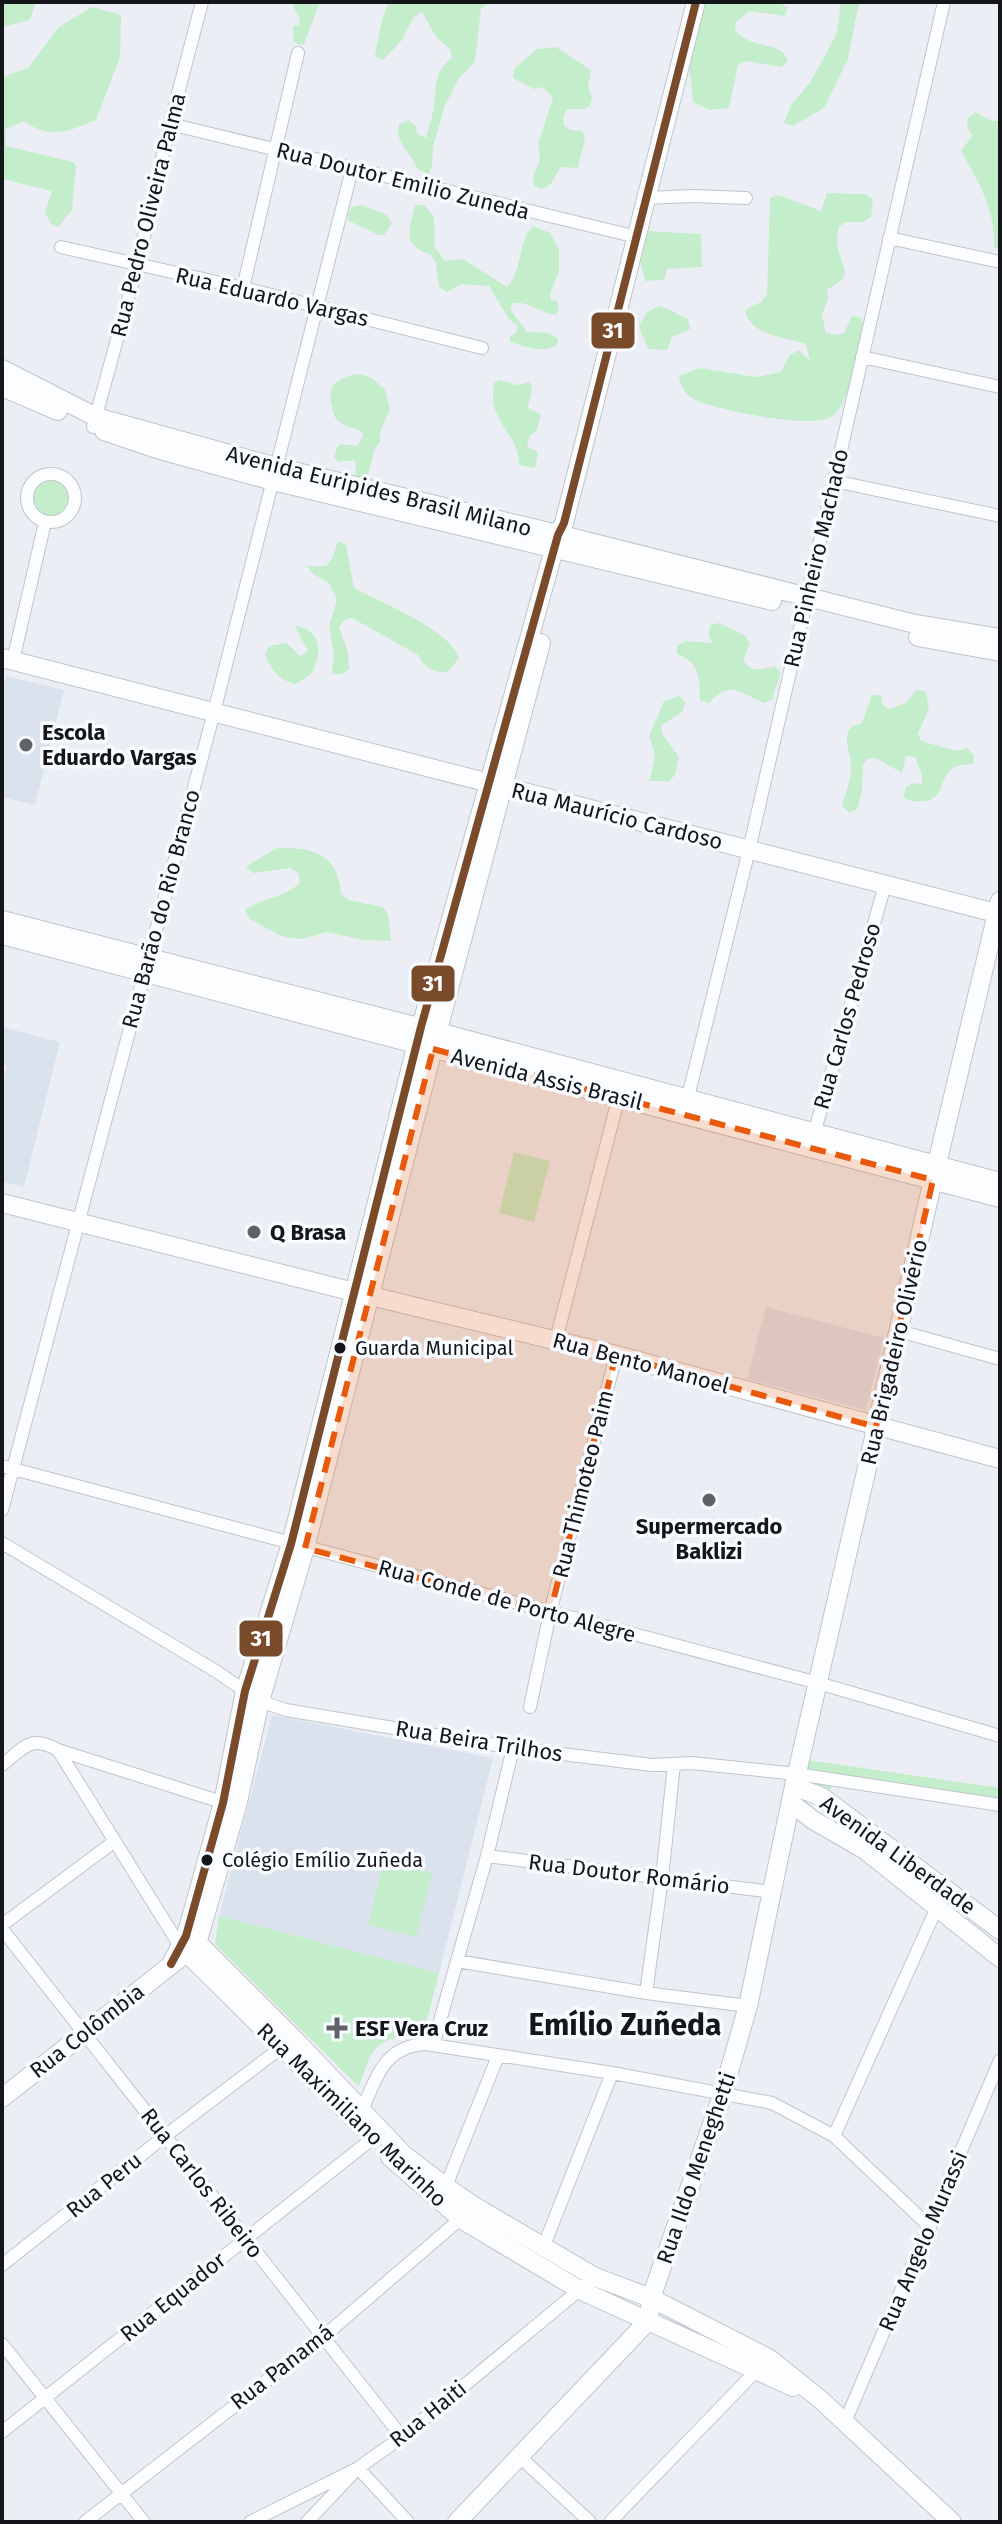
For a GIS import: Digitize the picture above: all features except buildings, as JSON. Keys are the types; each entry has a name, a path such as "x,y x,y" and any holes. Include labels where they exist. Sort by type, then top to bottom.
{"street":[{"name":"Rua Pedro Oliveira Palma","path":"94,422 137,266 202,2"},
{"path":"184,1948 230,1804 253,1696 298,1546 428,1038 523,687 696,2"},
{"name":"Rua Pinheiro Machado","path":"686,1106 749,850 944,2"},
{"path":"243,288 298,53"},
{"name":"Rua Doutor Emilio Zuneda","path":"170,124 637,237"},
{"name":"Rua Barão do Rio Branco","path":"2,1510 7,1468 78,1223 214,712 352,169"},
{"path":"647,198 746,198"},
{"path":"889,238 1000,262"},
{"name":"Rua Eduardo Vargas","path":"61,247 243,288 482,348"},
{"path":"862,357 1000,387"},
{"name":"Avenida Euripides Brasil Milano","path":"6,385 67,415 94,422"},
{"name":"Avenida Euripides Brasil Milano","path":"6,385 157,449 561,538 659,567 1000,652"},
{"path":"53,474 61,476 72,487 75,503 67,516 53,523 45,522 31,514 26,498 31,483 53,474"},
{"path":"834,481 1000,516"},
{"path":"8,659 45,522"},
{"name":"Avenida Euripides Brasil Milano","path":"910,629 1000,638"},
{"name":"Rua Maurício Cardoso","path":"8,659 885,885 999,910"},
{"name":"Rua Carlos Pedroso","path":"812,1140 885,885"},
{"name":"Rua Brigadeiro Olivério","path":"794,1787 935,1173 999,910"},
{"name":"Avenida Assis Brasil","path":"2,920 145,965"},
{"name":"Avenida Assis Brasil","path":"2,935 145,965 428,1038 935,1173 1000,1198"},
{"path":"556,1340 620,1089"},
{"name":"Avenida Assis Brasil","path":"935,1173 1000,1182"},
{"name":"Rua Bento Manoel","path":"2,1203 616,1355 1000,1459"},
{"path":"899,1331 1000,1359"},
{"name":"Rua Thimoteo Paim","path":"530,1707 550,1613 616,1355"},
{"name":"Rua Conde de Porto Alegre","path":"7,1468 818,1683 1000,1736"},
{"name":"Rua Beira Trilhos","path":"2,1543 253,1696 286,1710 513,1748 652,1765 691,1763 794,1787 1000,1805"},
{"path":"2,1765 30,1743 43,1741 58,1750 230,1804"},
{"path":"433,2045 487,1856 513,1748"},
{"name":"Rua Maximiliano Marinho","path":"58,1750 184,1948 362,2110 377,2135"},
{"path":"646,1993 674,1764"},
{"name":"Avenida Liberdade","path":"794,1787 822,1797 903,1868 937,1907 1000,1958"},
{"name":"Rua Ildo Meneghetti","path":"649,2320 651,2298 722,2096 748,2006 794,1787"},
{"path":"2,1927 115,1841"},
{"name":"Rua Doutor Romário","path":"487,1856 772,1892"},
{"name":"Avenida Liberdade","path":"903,1868 1000,1930"},
{"path":"834,2136 937,1907"},
{"name":"Rua Carlos Ribeiro","path":"2,1927 402,2437"},
{"name":"Rua Colômbia","path":"2,2098 84,2035 184,1948"},
{"path":"457,1961 646,1993 748,2006"},
{"name":"Rua Maximiliano Marinho","path":"288,2042 377,2135 404,2155 442,2194 467,2213 649,2320 821,2400"},
{"name":"Rua Peru","path":"2,2265 288,2042"},
{"path":"362,2110 381,2068 392,2055 409,2045 433,2045 612,2073 722,2096 756,2099 772,2103 834,2136 930,2227"},
{"path":"442,2194 498,2056"},
{"name":"Rua Angelo Murassi","path":"845,2422 1000,2060"},
{"path":"543,2248 612,2073"},
{"name":"Rua Equador","path":"2,2432 377,2135"},
{"name":"Rua Maximiliano Marinho","path":"467,2213 543,2248 588,2283 651,2298 770,2359 821,2400 952,2522"},
{"name":"Rua Panamá","path":"85,2522 323,2337 467,2213"},
{"name":"Rua Haiti","path":"250,2522 358,2468 402,2437 588,2283"},
{"path":"457,2522 649,2320"},
{"path":"2,2344 144,2522"},
{"path":"610,2522 757,2370"},
{"path":"520,2457 590,2522"},
{"path":"307,2522 358,2468 408,2522"}],"highlighted area":[{"path":"433,1049 933,1180 876,1427 616,1355 550,1613 305,1548"}],"shaded area":[{"name":"Escola Eduardo Vargas","path":"6,676 64,690 35,805 2,797 2,693"},
{"path":"2,1027 60,1042 24,1187 2,1182 2,1085 7,1066 2,1064"},
{"path":"766,1307 884,1338 866,1410 747,1379"},
{"name":"Colégio Emílio Zuñeda","path":"272,1715 493,1758 439,1973 219,1916"}],"green space":[{"path":"2,2 36,2 30,20 2,27"},
{"path":"295,2 320,2 304,44 298,45 294,41 293,26 299,25 300,19 293,8"},
{"path":"389,2 492,2 481,8 475,61 458,80 445,105 429,174 417,169 399,137 399,124 408,120 416,126 417,134 426,138 436,82 441,69 452,58 450,49 436,37 422,12 414,17 402,40 383,60 375,56 382,19"},
{"path":"704,2 778,2 788,8 784,16 749,11 736,22 735,31 750,41 778,49 788,60 782,67 746,61 738,65 729,108 710,110 693,102 689,63"},
{"path":"841,2 863,2 858,7 848,59 824,108 793,126 784,123 791,105 810,83 837,33"},
{"path":"92,7 121,15 120,57 96,120 60,132 42,130 24,121 6,129 6,146 73,162 76,166 72,210 58,227 50,223 45,212 52,191 2,179 2,77 28,68 59,27"},
{"path":"556,47 591,70 588,87 592,96 590,106 568,109 563,116 564,125 570,130 582,131 585,138 578,168 561,167 551,183 541,189 534,185 533,176 540,160 538,144 553,98 543,87 534,89 513,78 514,69 537,49"},
{"path":"975,112 992,121 1000,121 1000,248 994,248 989,209 961,151 972,136 967,127 968,118"},
{"path":"827,193 865,194 873,199 871,217 863,222 845,222 838,228 838,248 845,272 841,280 827,290 828,299 822,315 826,333 838,335 844,333 852,316 862,318 863,329 853,375 840,408 824,419 788,420 723,409 695,400 682,387 679,376 700,368 755,377 781,372 790,355 798,350 810,361 806,344 760,330 747,318 745,310 761,302 767,294 770,198 779,195 821,211"},
{"path":"362,205 387,215 392,223 384,235 349,221 348,214 352,207"},
{"path":"415,205 424,205 434,217 435,247 445,261 463,259 507,287 516,273 524,240 533,226 550,233 559,249 559,271 550,293 551,300 557,301 559,309 556,315 519,303 513,303 510,309 527,332 549,333 558,339 558,344 541,349 510,342 510,336 516,333 518,326 509,319 489,286 462,284 447,292 439,287 436,263 431,255 411,242"},
{"path":"646,231 701,234 702,267 667,269 664,280 645,281 639,257"},
{"path":"659,306 688,319 690,329 672,337 667,350 648,349 639,327 646,313"},
{"path":"358,374 370,377 385,389 390,409 367,478 361,481 355,478 356,463 353,460 338,462 334,457 341,444 357,446 362,432 338,421 330,396 337,382"},
{"path":"500,380 517,385 529,382 532,388 528,408 541,414 537,430 530,436 527,447 538,452 535,468 519,465 514,443 495,408 494,383"},
{"path":"50,480 63,485 68,498 63,511 50,516 37,511 32,498 37,485"},
{"path":"338,541 346,545 354,588 429,627 453,648 459,658 448,672 430,669 418,655 352,618 344,620 339,627 348,652 349,670 332,674 334,654 329,626 337,600 329,583 313,574 307,566 326,566"},
{"path":"719,623 744,635 750,643 743,660 750,667 761,669 775,666 781,673 772,699 764,703 729,690 709,703 700,700 695,667 677,654 677,646 685,641 712,643 710,625"},
{"path":"295,626 314,636 318,649 312,672 296,684 276,674 265,654 269,646 287,643 300,656 308,651"},
{"path":"917,689 926,692 929,709 918,733 921,741 957,751 967,748 974,755 973,764 953,768 936,796 916,802 904,798 905,788 913,783 922,784 915,757 906,756 902,773 878,759 869,758 863,765 862,791 857,809 849,813 842,806 851,773 847,743 849,731 862,723 872,695 881,695 882,704 889,709 906,703"},
{"path":"679,696 685,702 683,711 661,726 663,735 679,757 675,775 669,781 650,781 655,754 649,736 664,701"},
{"path":"277,848 312,851 329,861 339,880 341,894 348,900 383,907 388,914 391,941 363,940 327,932 301,939 283,937 250,919 245,910 300,883 298,873 290,868 254,873 246,868"},
{"path":"514,1152 550,1161 534,1222 499,1213"},
{"path":"807,1760 1000,1788 1000,1811 832,1785 829,1795 803,1783"},
{"path":"384,1860 432,1873 416,1937 368,1925"},
{"path":"219,1916 439,1973 423,2036 395,2038 379,2046 373,2052 359,2087 215,1944"}],"transit line":[{"name":"31","path":"171,1964 186,1936 223,1803 245,1691 291,1544 421,1027 558,535 564,523 696,2"}],"place":[{"name":"Escola Eduardo Vargas","path":"26,745"},
{"name":"Q Brasa","path":"254,1232"},
{"name":"Guarda Municipal","path":"340,1348"},
{"name":"Supermercado Baklizi","path":"709,1500"},
{"name":"Colégio Emílio Zuñeda","path":"207,1860"},
{"name":"ESF Vera Cruz","path":"337,2028"}],"district":[{"name":"Emílio Zuñeda","path":"625,2025"}]}
